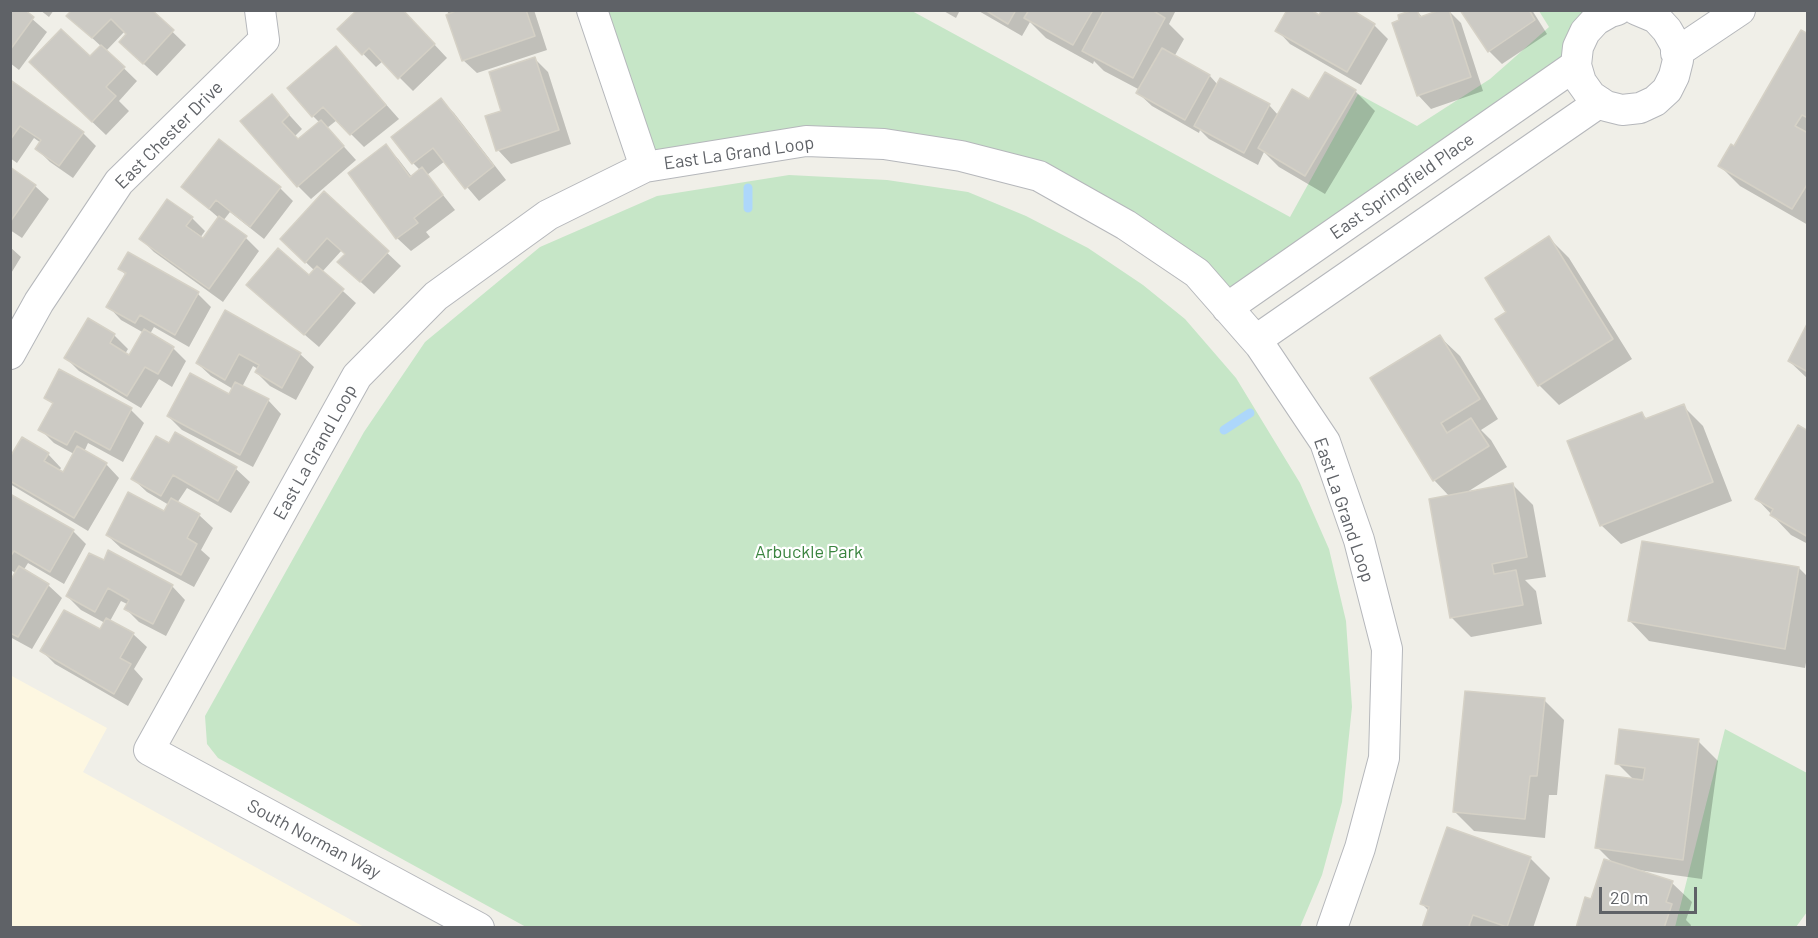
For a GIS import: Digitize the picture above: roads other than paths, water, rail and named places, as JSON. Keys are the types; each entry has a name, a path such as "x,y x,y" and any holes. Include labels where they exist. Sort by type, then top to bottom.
{"street":[{"name":"East Chester Drive","path":"10,354 39,302 119,182 264,40 260,10"},
{"path":"592,10 645,167"},
{"path":"1676,53 1740,10"},
{"path":"1605,13 1585,32 1578,47 1576,65 1581,82 1591,96 1605,106 1622,110 1640,108 1655,101 1667,90 1674,76 1678,60 1675,44 1667,30 1648,12"},
{"name":"East Springfield Place","path":"1227,308 1576,65"},
{"path":"1256,340 1600,102"},
{"name":"East La Grand Loop","path":"149,750 357,376 436,296 548,215 645,167 806,141 884,144 961,156 1039,176 1126,225 1197,273 1256,340 1325,442 1359,540 1387,649 1384,758 1360,848 1332,927"},
{"name":"South Norman Way","path":"149,750 479,927"}],"waterway":[{"path":"748,188 748,208"},
{"path":"1224,430 1250,413"}],"park label":[{"name":"Arbuckle Park","path":"809,552"}]}
